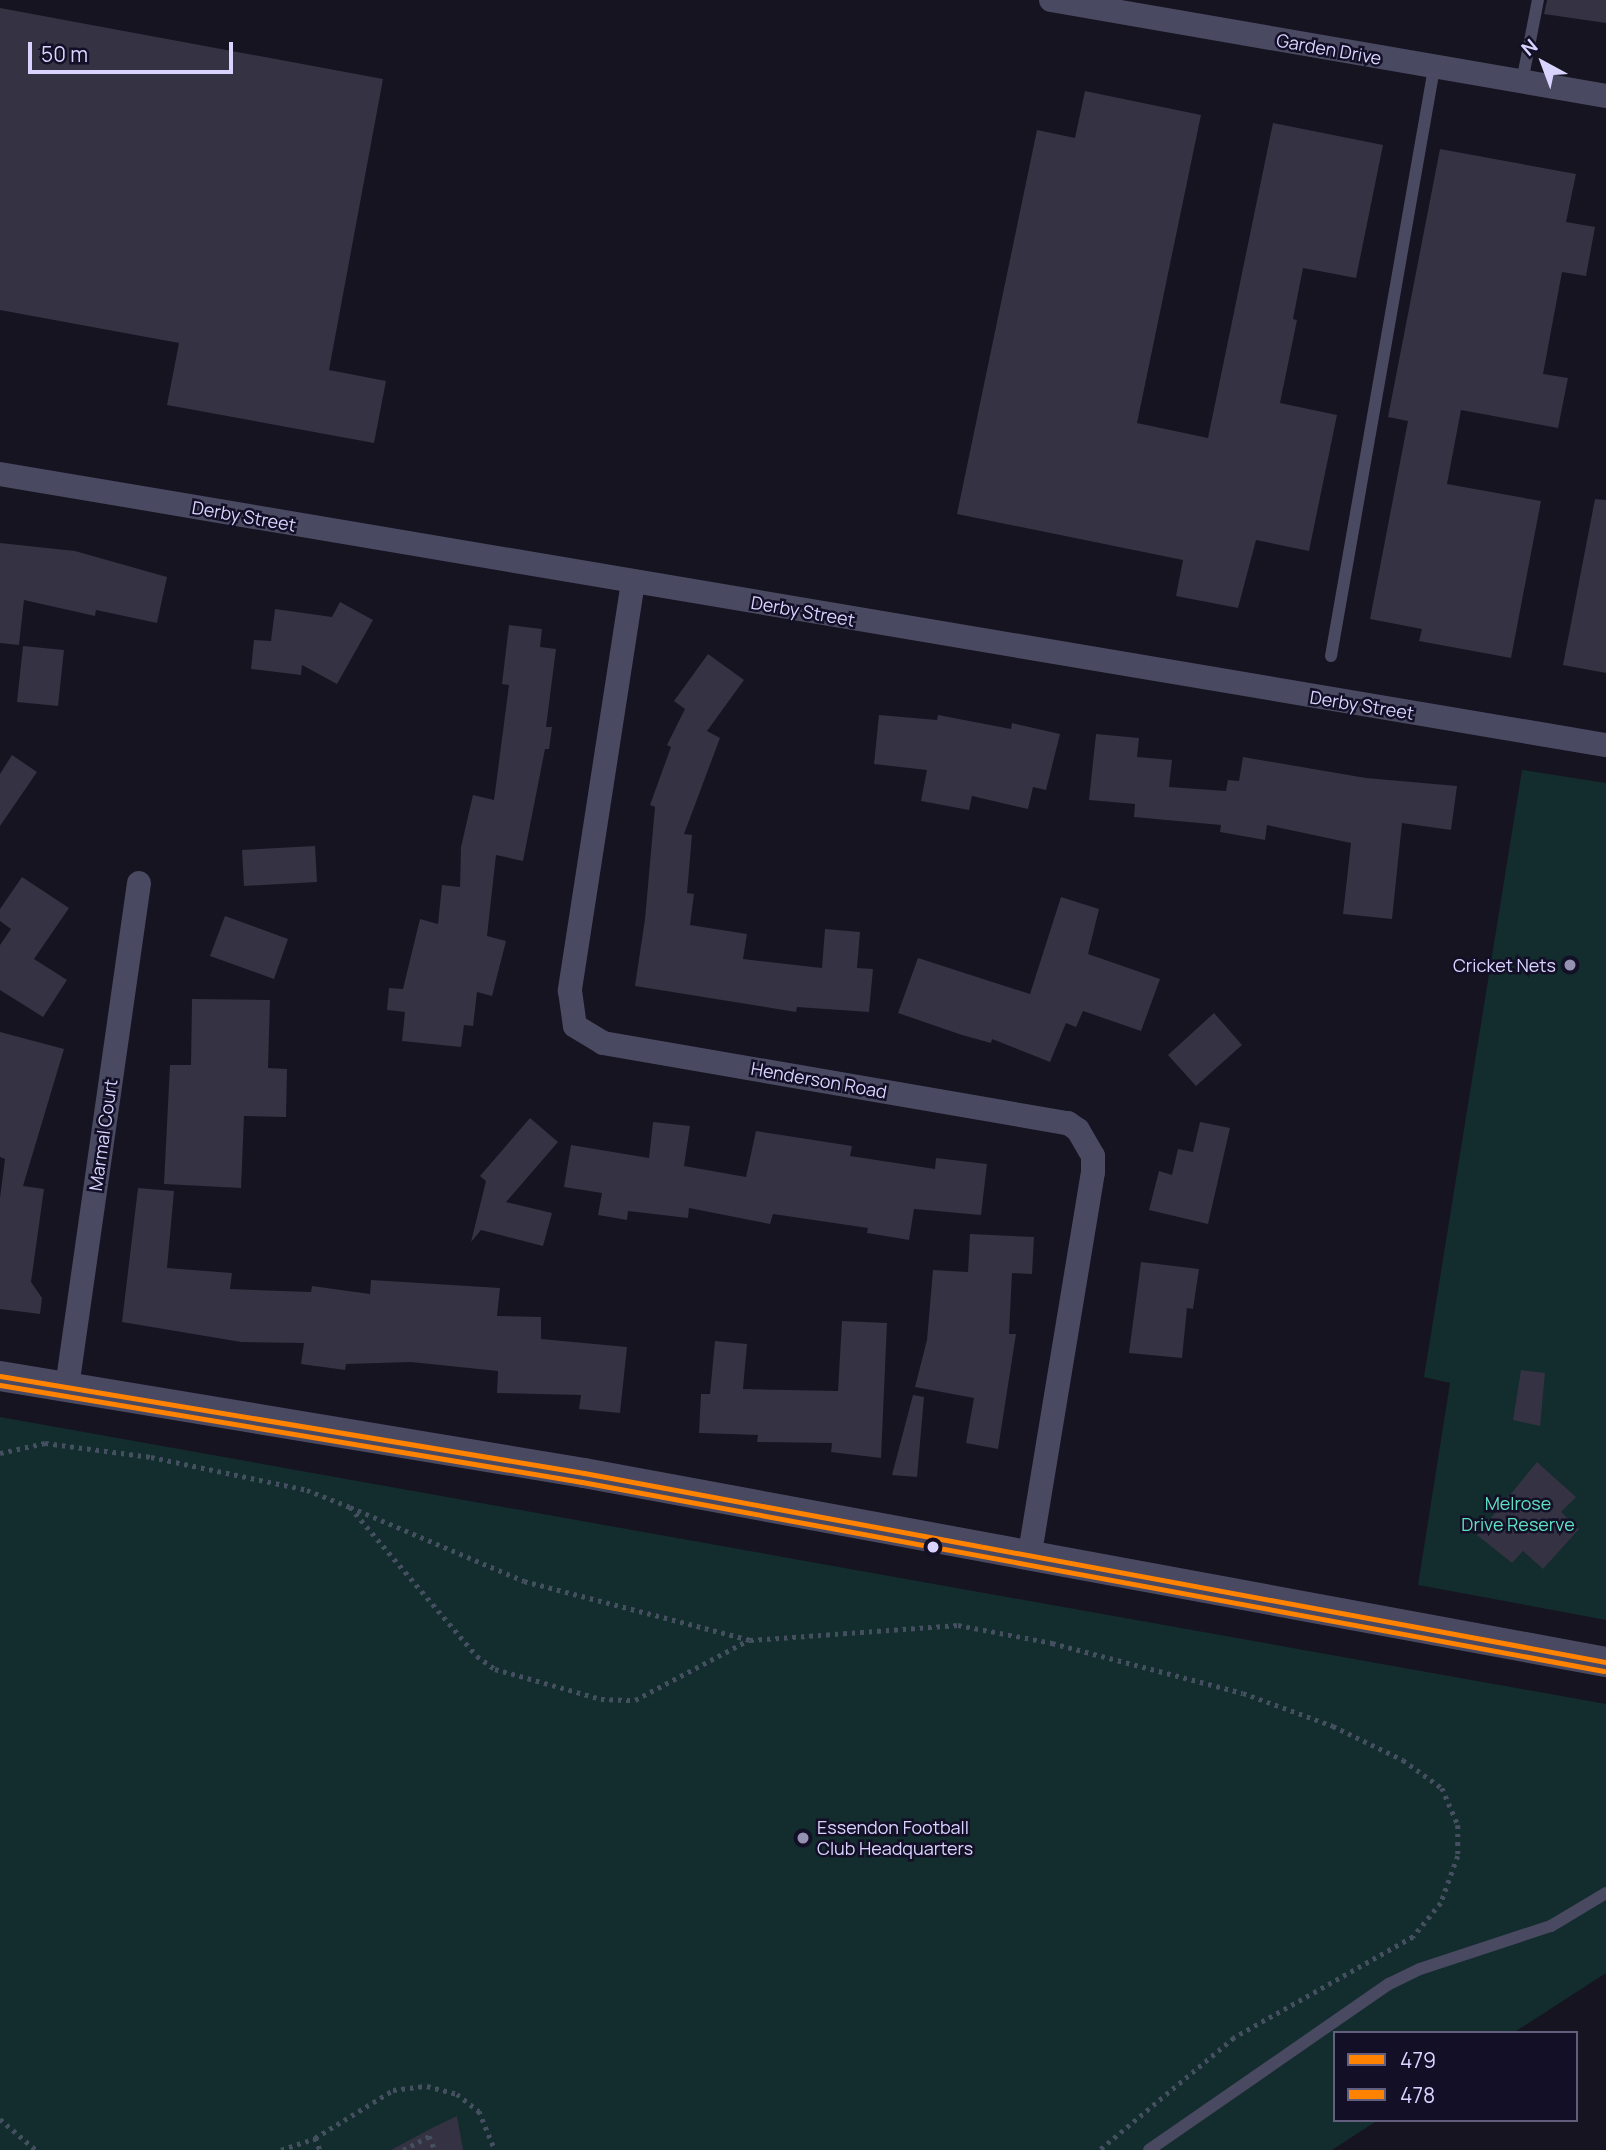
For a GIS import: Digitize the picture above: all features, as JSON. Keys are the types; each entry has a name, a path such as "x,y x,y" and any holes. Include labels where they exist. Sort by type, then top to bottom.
{"street":[{"name":"Garden Drive","path":"1051,0 1606,96"},
{"name":"Derby Street","path":"0,474 1606,745"},
{"name":"Henderson Road","path":"633,582 569,1013 575,1026 603,1043 1068,1123 1078,1130 1093,1156 1093,1172 1029,1557"},
{"name":"Marmal Court","path":"67,1387 139,883"},
{"path":"0,1376 584,1473 1606,1662"}],"lane":[{"path":"1522,82 1538,0"},
{"path":"1331,656 1434,68"},
{"path":"1149,2150 1389,1984 1420,1969 1551,1926 1606,1893"}],"path":[{"path":"0,1453 45,1443 151,1457 295,1487 350,1507 524,1581 750,1640 958,1625 1052,1643 1244,1693 1333,1726 1403,1760 1442,1788 1458,1825 1458,1856 1441,1903 1413,1937 1234,2039 1100,2150"},
{"path":"350,1507 477,1656 495,1669 601,1699 635,1700 750,1640"},
{"path":"281,2150 315,2138 393,2090 427,2086 457,2094 479,2112 495,2150"},
{"path":"0,2119 36,2150"},
{"path":"403,2150 429,2136 435,2150"},
{"path":"315,2138 320,2150"}],"green space":[{"name":"Melrose Drive Reserve","path":"1522,770 1606,783 1606,1620 1418,1585 1450,1383 1424,1377"},
{"name":"Essendon Football Club Headquarters","path":"0,1417 1606,1704 1606,1973 1516,2031 1333,2031 1333,2122 1375,2122 1332,2150 0,2150"}],"building":[{"path":"1547,0 1606,0 1606,23 1544,14"},
{"path":"0,8 383,79 329,370 386,381 374,443 167,405 179,343 0,310"},
{"path":"1085,91 1201,115 1137,423 1208,438 1273,123 1383,145 1356,278 1303,268 1293,319 1297,320 1280,403 1337,415 1309,551 1256,540 1238,608 1176,596 1183,560 957,514 1037,130 1075,138"},
{"path":"1440,149 1576,174 1566,222 1595,227 1586,276 1562,272 1543,374 1568,378 1558,428 1461,410 1447,484 1541,501 1511,658 1419,641 1422,629 1370,619 1408,421 1388,417"},
{"path":"1595,499 1606,500 1606,673 1563,665"},
{"path":"0,543 75,551 167,577 157,623 96,610 95,616 24,600 19,645 0,643"},
{"path":"340,602 373,620 337,684 302,665 301,675 251,669 254,640 271,641 275,609 332,617"},
{"path":"509,625 542,629 540,647 556,649 546,727 552,727 549,749 545,749 523,861 496,855 487,936 506,941 492,996 477,992 473,1026 464,1025 461,1047 402,1041 405,1012 387,1010 389,988 403,989 420,919 438,924 442,885 460,887 461,847 473,795 494,800 509,685 502,684"},
{"path":"23,646 64,650 58,706 17,702"},
{"path":"708,654 744,680 707,731 720,738 684,834 692,835 687,893 694,894 690,925 747,934 743,959 822,968 825,929 860,932 857,968 873,969 869,1012 797,1007 796,1012 635,986 645,919 655,807 650,805 671,747 667,745 685,709 674,701"},
{"path":"879,715 937,720 938,715 1011,729 1012,723 1060,734 1046,790 1033,787 1028,809 972,796 969,810 921,801 927,770 874,764"},
{"path":"1096,734 1139,738 1137,757 1172,760 1169,787 1226,791 1228,780 1239,781 1243,757 1366,778 1457,786 1451,830 1402,823 1392,919 1343,914 1351,843 1267,825 1265,840 1220,832 1221,825 1134,817 1135,804 1089,800"},
{"path":"12,755 37,772 0,826 0,774"},
{"path":"315,846 317,882 244,886 242,850"},
{"path":"22,877 69,908 34,959 67,980 43,1017 0,990 0,945 11,929 0,921 0,909"},
{"path":"1061,897 1099,909 1088,954 1160,979 1141,1031 1083,1011 1076,1027 1066,1023 1050,1062 992,1039 991,1043 962,1035 898,1013 918,958 1030,994"},
{"path":"225,916 288,939 274,979 210,956"},
{"path":"192,999 270,1000 268,1068 287,1069 286,1117 244,1116 241,1188 164,1184 170,1065 191,1065"},
{"path":"1214,1013 1242,1045 1196,1086 1168,1055"},
{"path":"0,1032 64,1049 23,1186 44,1189 31,1282 42,1298 40,1314 0,1309 0,1198 5,1159 0,1157"},
{"path":"530,1118 558,1142 506,1202 552,1213 543,1246 481,1230 471,1242 486,1181 480,1176"},
{"path":"653,1122 690,1126 684,1166 746,1177 756,1131 852,1146 850,1156 935,1169 936,1158 987,1164 981,1215 914,1209 909,1240 867,1233 868,1228 773,1214 770,1224 689,1208 688,1218 628,1211 627,1220 598,1215 602,1193 564,1187 571,1145 649,1158"},
{"path":"1200,1122 1230,1128 1208,1224 1149,1210 1159,1171 1172,1175 1178,1149 1193,1152"},
{"path":"138,1188 174,1191 167,1268 232,1273 230,1289 311,1292 312,1286 370,1294 371,1280 500,1288 497,1316 541,1317 541,1339 627,1347 620,1413 579,1409 581,1395 497,1393 498,1371 411,1362 346,1364 345,1370 301,1364 304,1343 241,1342 122,1322"},
{"path":"970,1234 1034,1237 1032,1274 1012,1273 1009,1334 1016,1334 998,1449 966,1443 974,1398 915,1387 927,1340 933,1270 968,1272"},
{"path":"1141,1262 1199,1269 1193,1309 1187,1308 1182,1358 1129,1353"},
{"path":"842,1321 887,1323 881,1458 831,1452 832,1443 757,1442 758,1435 699,1433 701,1394 710,1394 715,1341 747,1344 743,1389 838,1391"},
{"path":"1521,1370 1545,1373 1540,1426 1513,1420"},
{"path":"913,1395 924,1397 917,1477 892,1475"},
{"path":"1537,1462 1576,1497 1561,1512 1579,1529 1543,1569 1523,1551 1512,1563 1477,1535"},
{"path":"457,2116 463,2150 391,2150 432,2128"}],"transit line":[{"name":"479","path":"0,1376 584,1473 1606,1662"},
{"name":"478","path":"0,1385 582,1482 1604,1671"}],"place":[{"name":"Cricket Nets","path":"1570,965"},
{"name":"Essendon Football Club Headquarters","path":"803,1838"}]}
